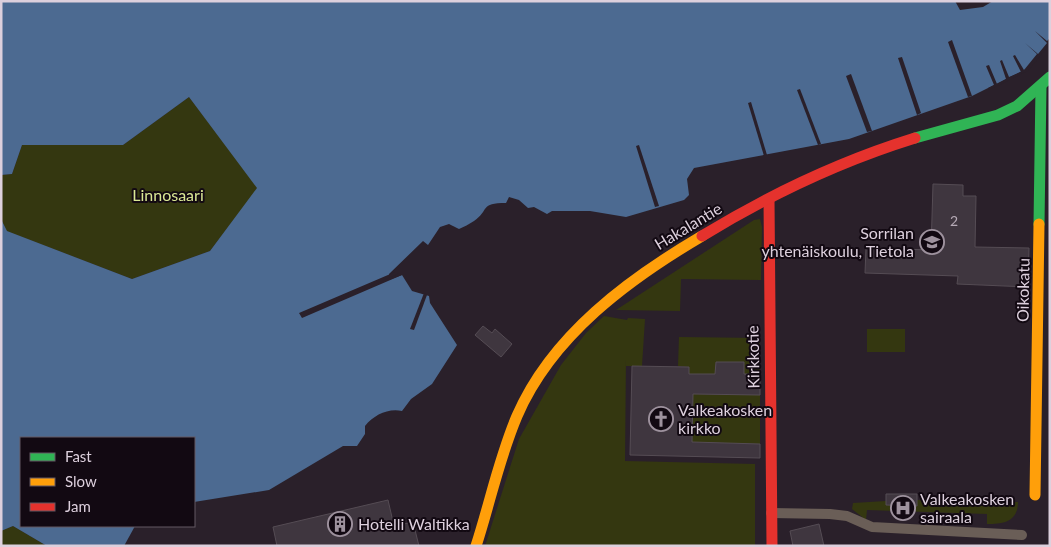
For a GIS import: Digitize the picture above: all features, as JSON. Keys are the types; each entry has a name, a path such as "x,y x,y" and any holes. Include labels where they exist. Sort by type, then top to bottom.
{"street":[{"name":"Hakalantie","path":"476,546 514,422 538,379 560,348 601,306 635,278 694,239 769,199 875,151 998,115 1016,106 1042,86 1050,77"},
{"name":"Oikokatu","path":"1035,495 1044,302 1042,86"},
{"name":"Kirkkotie","path":"769,199 772,546"},
{"path":"771,513 847,516 872,527 1022,535"}],"green space":[{"name":"Linnosaari","path":"189,97 258,188 210,251 132,279 6,231 1,219 1,175 12,174 22,145 123,145"},
{"path":"760,219 762,227 761,280 681,279 680,311 616,310 754,220"},
{"path":"604,316 627,320 628,318 645,319 642,366 626,366 626,357 625,461 755,464 755,546 485,546 519,439 561,365 586,333"},
{"path":"867,329 905,329 905,352 867,352"},
{"path":"679,337 760,338 760,374 744,374 744,362 716,362 715,374 689,374 689,367 678,366"},
{"path":"693,394 760,395 760,444 692,442"},
{"path":"917,500 1018,502 1017,509 1012,518 993,524 987,524 987,514 867,510 866,520 852,509 853,503 886,501 886,505 917,506"},
{"path":"13,526 47,546 1,546 1,531"}],"water":[{"path":"1,1 955,1 960,10 983,7 993,1 1050,1 1050,41 1028,68 972,96 849,139 694,168 687,179 689,195 684,200 626,217 590,211 552,211 547,214 534,207 528,208 519,200 509,197 506,203 488,206 474,221 459,229 449,224 440,227 428,245 423,241 389,274 389,280 402,275 412,291 429,296 430,303 457,345 432,384 411,399 402,411 387,412 373,419 365,426 365,434 357,446 343,446 269,490 195,502 195,437 20,437 20,527 134,527 124,546 47,546 13,526 1,531 1,219 7,231 132,279 210,251 257,188 189,97 123,145 22,145 12,174 1,175"}],"pier":[{"path":"1035,31 1047,41 1050,38 1050,44 1028,71 989,90 988,88 994,85 986,66 989,65 997,84 1006,79 1000,61 1002,60 1009,77 1021,72 1013,56 1015,55 1024,70 1037,54 1025,43 1038,54 1047,43"},
{"path":"952,40 972,96 968,97 948,42"},
{"path":"902,57 921,113 917,115 898,58"},
{"path":"851,74 872,131 867,132 846,76"},
{"path":"800,89 821,144 818,145 797,90"},
{"path":"751,102 767,155 764,156 748,103"},
{"path":"639,145 659,206 655,207 636,146"},
{"path":"395,272 391,277 400,273 402,275 302,318 299,313"},
{"path":"424,293 427,295 414,330 410,329"}],"building":[{"path":"933,184 963,185 963,196 976,196 975,247 1029,248 1028,287 957,284 958,276 865,273 866,248 931,250"},
{"path":"483,326 492,333 495,329 512,344 501,357 475,335"},
{"name":"Valkeakosken kirkko","path":"716,362 744,362 744,374 760,374 760,395 693,394 692,442 760,444 760,458 630,455 632,366 689,367 689,374 715,374"},
{"path":"886,494 917,494 917,506 886,505"},
{"name":"Hotelli Waltikka","path":"388,500 394,526 413,522 419,546 277,546 273,527"},
{"path":"819,524 824,546 793,546 790,531"}],"traffic: fast":[{"path":"915,138 998,115 1017,106 1050,77"},
{"path":"1039,224 1041,86"}],"traffic: slow":[{"path":"1035,495 1039,224"},
{"path":"476,546 500,464 517,416 532,387 550,360 595,312 621,290 702,236"}],"traffic: jam":[{"path":"702,236 806,180 860,157 915,138"},
{"path":"769,199 772,546"}],"place":[{"name":"Sorrilan yhtenäiskoulu, Tietola","path":"932,242"},
{"name":"Valkeakosken kirkko","path":"661,419"},
{"name":"Valkeakosken sairaala","path":"903,508"},
{"name":"Hotelli Waltikka","path":"340,524"}]}
